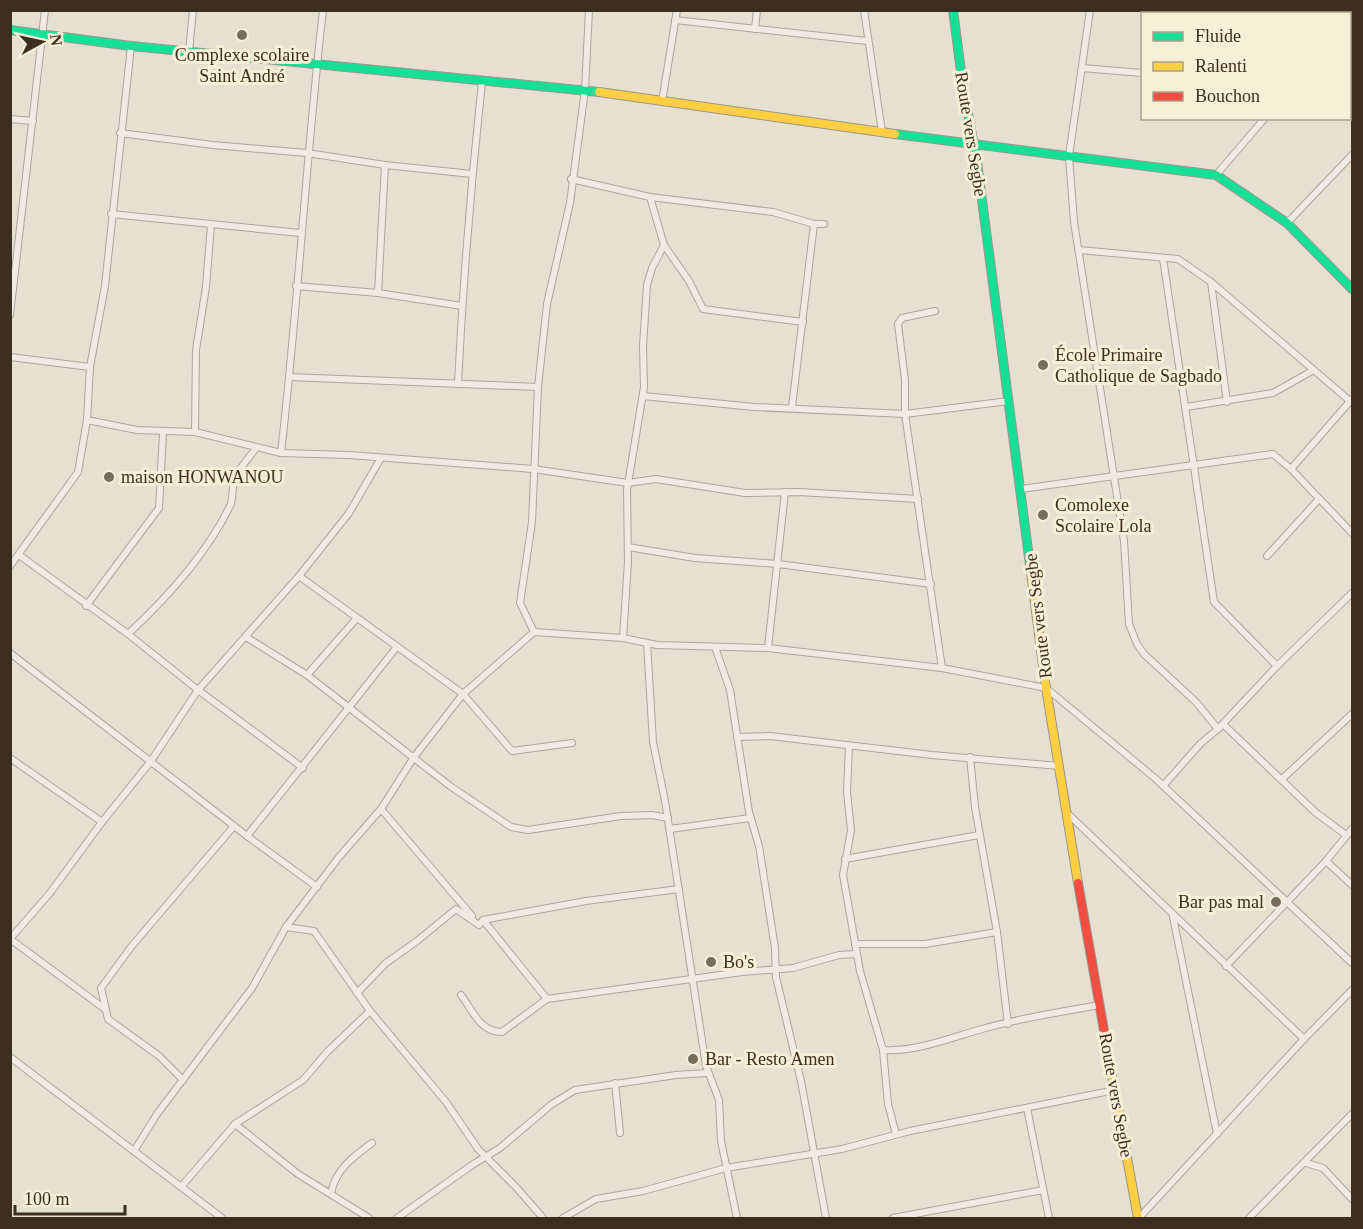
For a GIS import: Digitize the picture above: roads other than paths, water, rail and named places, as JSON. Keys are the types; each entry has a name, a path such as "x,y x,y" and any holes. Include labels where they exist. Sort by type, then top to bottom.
{"street":[{"path":"10,315 45,10"},
{"path":"189,52 193,10"},
{"path":"280,453 289,377 307,153 323,10"},
{"path":"534,632 520,603 532,522 538,387 547,304 570,203 571,179 585,90 589,10"},
{"path":"662,102 676,10"},
{"path":"755,29 757,10"},
{"path":"864,10 882,132"},
{"name":"Route vers Segbe","path":"953,10 1009,401 1046,688 1138,1218"},
{"path":"1090,10 1069,156 1074,222 1124,541 1131,631 1144,654 1315,812 1346,836"},
{"path":"675,20 867,40"},
{"path":"10,30 131,46 482,82 585,90 973,145 1216,175 1287,223 1351,286"},
{"path":"10,566 78,472 87,420 90,367 105,286 131,46"},
{"path":"1082,68 1141,73"},
{"path":"458,383 472,174 482,82"},
{"path":"10,118 33,121"},
{"path":"1216,175 1263,120"},
{"path":"120,133 472,174"},
{"path":"1287,223 1353,155"},
{"path":"378,293 385,165"},
{"path":"571,179 650,197 773,212 814,224 824,224"},
{"path":"650,197 664,245 689,281 703,309 803,322"},
{"path":"111,214 300,232"},
{"path":"792,407 814,224"},
{"path":"195,432 196,350 206,287 211,225"},
{"path":"623,638 628,547 628,483 643,396 647,285 652,268 664,245"},
{"path":"1079,250 1178,260 1211,282 1312,371 1351,400 1291,469"},
{"path":"1163,258 1214,602 1277,666"},
{"path":"1211,282 1227,402"},
{"path":"296,286 378,293 462,306"},
{"path":"935,311 902,318 898,321 905,380 905,414 942,668"},
{"path":"10,357 90,367"},
{"path":"1186,407 1273,393 1312,371"},
{"path":"289,377 538,387"},
{"path":"643,396 753,406 905,414 1009,401"},
{"path":"87,420 163,433 195,432 280,453 533,469 628,483 656,479 725,491 918,499"},
{"path":"86,606 159,508 163,433"},
{"path":"128,634 172,588 208,541 231,504 234,480 256,448"},
{"path":"1021,489 1273,454 1291,469 1353,533"},
{"path":"105,1009 10,939 50,893 102,822 151,761 198,690 299,576 349,513 381,458"},
{"path":"768,648 785,492"},
{"path":"1267,556 1318,499"},
{"path":"628,547 701,559 778,564 931,584"},
{"path":"20,555 86,606 128,634 198,690 303,768"},
{"path":"299,576 463,694 512,751 572,743"},
{"path":"1163,786 1201,743 1221,727 1277,666 1353,593"},
{"path":"308,675 357,618"},
{"path":"134,1151 157,1114 252,988 286,927 339,857 381,809 414,757 463,694 534,632 623,638 647,644 768,648 942,668 1046,688 1163,786 1353,963"},
{"path":"246,637 308,675 450,786 518,829 639,814 668,818"},
{"path":"647,644 653,742 670,829 707,1073 718,1100 721,1141 737,1218"},
{"path":"715,647 726,671 750,818 759,846 775,948 776,969 788,1034 801,1082 826,1218"},
{"path":"247,836 396,648"},
{"path":"10,653 247,836 318,887"},
{"path":"1282,780 1353,714"},
{"path":"737,737 770,736 1059,766"},
{"path":"849,746 847,792 851,831 844,859 843,875 856,954 883,1050 888,1104 896,1134"},
{"path":"970,757 979,835 997,932 1008,1024"},
{"path":"10,758 102,822"},
{"path":"381,809 547,999"},
{"path":"1066,812 1304,1039"},
{"path":"670,829 750,818"},
{"path":"183,1080 159,1056 108,1019 101,988 131,947 234,826"},
{"path":"1226,966 1326,861 1353,829"},
{"path":"844,859 979,835"},
{"path":"1326,861 1353,885"},
{"path":"357,993 386,963 456,909 481,923 586,901 679,889"},
{"path":"1173,916 1216,1134"},
{"path":"286,927 314,931 370,1011 446,1102 487,1158 543,1218"},
{"path":"855,944 925,944 997,932"},
{"path":"461,995 480,1023 496,1032 502,1032 547,999 692,978 793,968 839,955 856,954"},
{"path":"1138,1218 1304,1039 1353,990"},
{"path":"883,1050 894,1051 1100,1005"},
{"path":"181,1187 235,1124 303,1080 328,1051 370,1011"},
{"path":"10,1057 222,1218"},
{"path":"397,1218 472,1165 487,1158 560,1097 575,1090 615,1083 676,1074 707,1073"},
{"path":"615,1083 620,1133"},
{"path":"563,1218 596,1199 658,1187 726,1168 842,1149 896,1134 1115,1090"},
{"path":"1027,1108 1048,1218"},
{"path":"1253,1217 1353,1114"},
{"path":"235,1124 298,1174 369,1218"},
{"path":"331,1193 337,1174 354,1156 372,1143"},
{"path":"1306,1163 1323,1168 1353,1199"},
{"path":"893,1218 1043,1190"}],"place":[{"name":"Complexe scolaire Saint André","path":"242,35"},
{"name":"École Primaire Catholique de Sagbado","path":"1043,365"},
{"name":"maison HONWANOU","path":"109,477"},
{"name":"Comolexe Scolaire Lola","path":"1043,515"},
{"name":"Bar pas mal","path":"1276,902"},
{"name":"Bo's","path":"711,962"},
{"name":"Bar - Resto Amen","path":"693,1059"}]}
